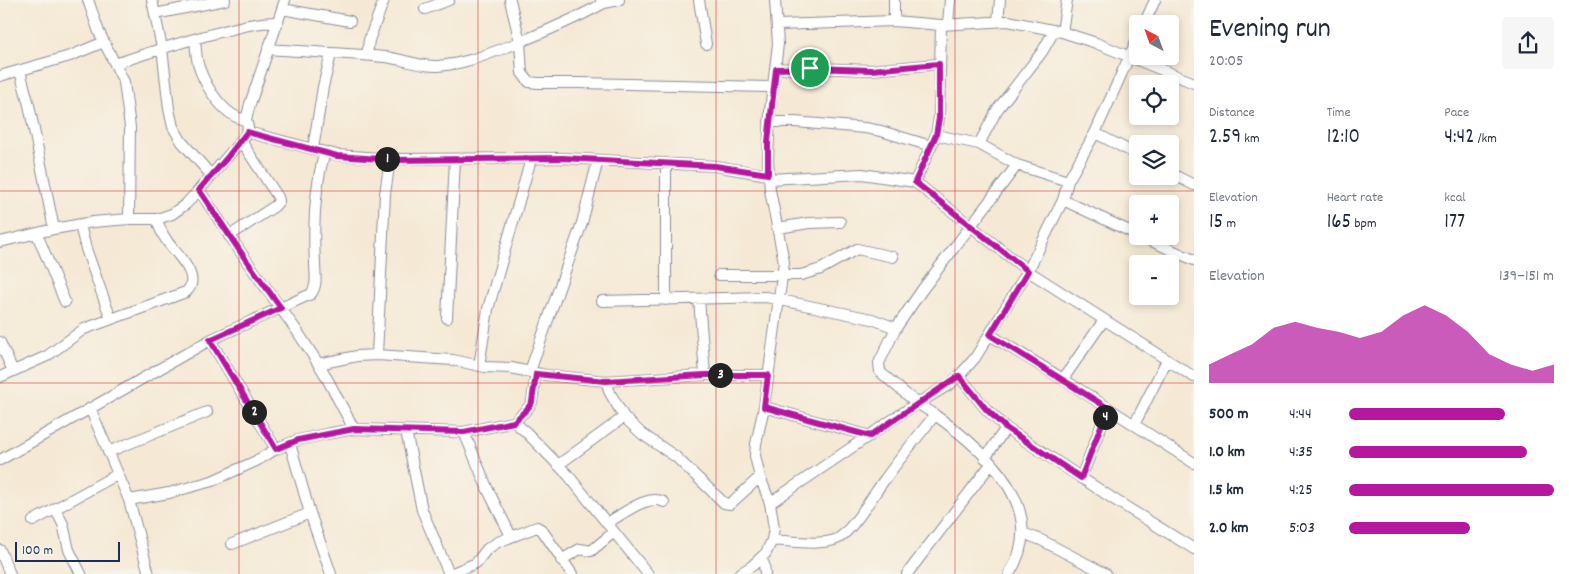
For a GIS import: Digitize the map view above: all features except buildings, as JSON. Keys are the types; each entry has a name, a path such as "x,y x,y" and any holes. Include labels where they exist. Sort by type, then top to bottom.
{"street":[{"path":"88,0 104,42 124,82 130,127 129,219"},
{"path":"152,0 162,48 173,127 182,142 212,176"},
{"path":"155,14 225,0"},
{"path":"367,55 370,40 384,0"},
{"path":"425,9 449,0"},
{"path":"510,0 520,42 522,73 529,82 538,84 580,83 773,87"},
{"path":"268,49 367,55 435,66 460,64 520,42 576,18 602,1 618,0"},
{"path":"699,0 706,44"},
{"path":"738,574 761,559 766,553 772,540 774,528 770,503 760,477 755,456 764,407 782,275 783,252 769,177 770,122 776,69 778,25 774,0"},
{"path":"894,0 894,21"},
{"path":"915,182 936,135 939,109 939,64 950,0"},
{"path":"998,21 1000,0"},
{"path":"979,144 997,110 1058,32 1067,0"},
{"path":"1148,15 1155,0"},
{"path":"0,242 54,229 129,219 157,219 172,214 186,204 212,176 241,142 247,132 246,120 283,5 350,20"},
{"path":"770,503 959,376 975,358 1028,271 1063,200 1068,181 1095,133 1129,56 1096,43 1021,23 998,21 945,25 894,21 778,25"},
{"path":"115,64 162,48 256,23 278,22"},
{"path":"194,39 199,68 206,84 220,103 232,114 239,119 246,120"},
{"path":"0,76 70,56 104,42"},
{"path":"313,149 323,88 331,54"},
{"path":"776,69 871,70 939,64"},
{"path":"1151,65 1194,83"},
{"path":"20,70 54,229"},
{"path":"770,122 796,122 865,128 931,146"},
{"path":"247,132 337,156 455,160 531,158 666,163 715,166 769,177 862,174 915,182 1028,271 1194,378"},
{"path":"1095,133 1129,150"},
{"path":"936,135 979,144 1018,164 1068,181"},
{"path":"230,236 275,206 279,201 241,142"},
{"path":"0,460 210,340 306,297 315,289 316,188 325,152"},
{"path":"479,366 488,310 531,158"},
{"path":"377,355 385,194 390,159"},
{"path":"446,318 455,160"},
{"path":"129,500 169,494 212,481 298,440 354,429 464,432 514,422 532,402 533,372 582,223 598,160"},
{"path":"666,163 666,300"},
{"path":"1009,574 1018,560 1023,533 1021,514 1014,495 988,461 964,438 935,415 917,404 880,372 879,368 896,328 922,290 1018,164"},
{"path":"1179,178 1194,186"},
{"path":"199,190 318,364 354,429"},
{"path":"1063,200 1129,231"},
{"path":"0,377 47,356 84,329 186,292 192,287 193,282 189,271 183,260 161,233 157,219"},
{"path":"778,228 809,223 840,222"},
{"path":"80,225 86,250 111,319"},
{"path":"37,234 65,302"},
{"path":"1160,245 1194,260"},
{"path":"719,275 791,276 811,273 857,249 893,256"},
{"path":"602,301 766,297 872,319 896,328"},
{"path":"699,299 705,375"},
{"path":"1063,379 1104,320"},
{"path":"990,335 1063,379 1194,463"},
{"path":"210,340 276,449"},
{"path":"0,342 13,371"},
{"path":"318,364 357,356 377,355 453,360 479,366 511,368 606,381 705,375 768,375"},
{"path":"1134,425 1167,360"},
{"path":"959,376 986,409 1006,428 1194,549"},
{"path":"606,381 610,394 624,417 642,434 676,457 727,505 760,477"},
{"path":"764,407 870,436"},
{"path":"90,408 129,500 148,572 137,574"},
{"path":"1081,478 1108,408"},
{"path":"108,452 207,412"},
{"path":"772,540 829,542 839,538 848,530 935,415"},
{"path":"558,465 624,417"},
{"path":"514,422 558,465 648,574"},
{"path":"907,574 988,461 1006,428"},
{"path":"406,431 422,510 449,574 476,563 488,549 498,542 511,536 540,528 572,574"},
{"path":"464,432 488,490 511,536"},
{"path":"290,444 310,513 331,574"},
{"path":"33,521 118,474"},
{"path":"607,523 643,502 652,499 659,499 664,502"},
{"path":"55,509 63,524 69,550 81,574"},
{"path":"232,544 310,513"},
{"path":"562,560 580,549 590,551 614,532"},
{"path":"1023,533 1041,540 1106,574"},
{"path":"0,550 10,574"},
{"path":"761,559 764,564 765,574"}],"route":[{"path":"939,64 939,118 936,135 915,182 1028,271 990,335 1108,408 1081,478 1006,428 986,409 959,376 950,384 910,408 870,436 764,407 768,375 705,375 606,381 536,374 532,402 514,422 464,432 354,429 298,440 276,449 210,340 281,308 199,190 246,136 247,132 337,156 394,160 563,158 715,166 768,174 770,111 776,69 810,68 871,70 939,64"}]}
